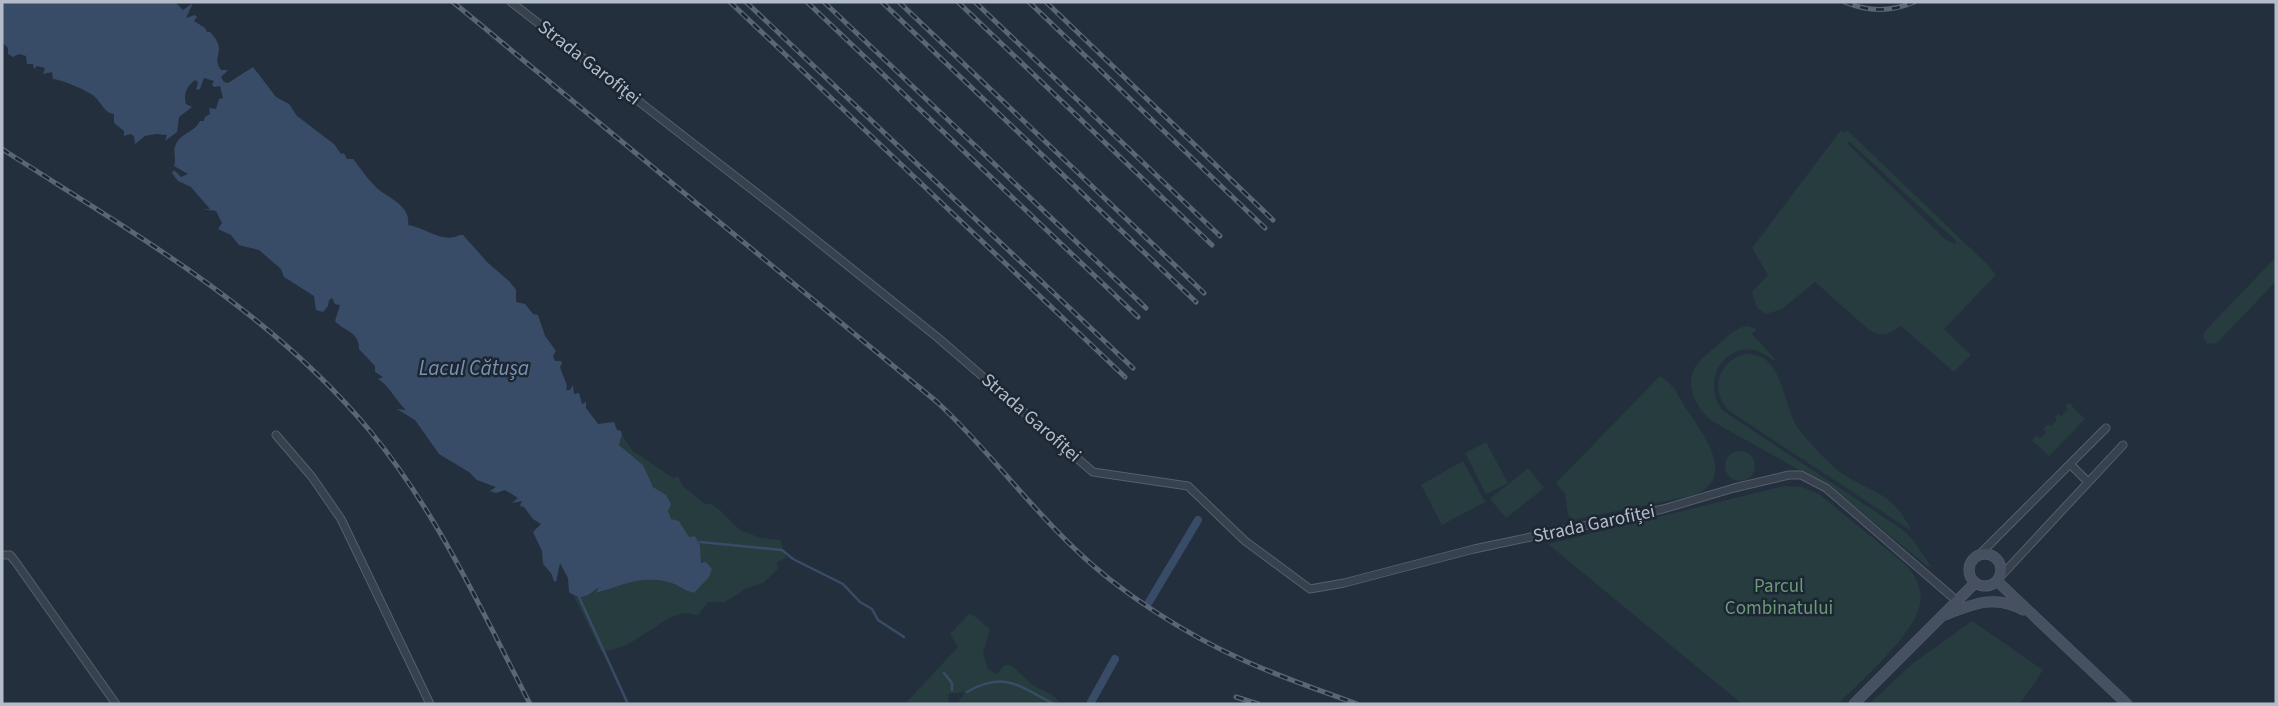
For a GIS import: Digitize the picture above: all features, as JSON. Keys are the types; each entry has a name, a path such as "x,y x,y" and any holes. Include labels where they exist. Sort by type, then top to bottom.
{"street":[{"name":"Strada Garofiței","path":"511,2 937,337 1093,472 1188,486 1245,541 1310,589 1344,583 1474,549 1663,509 1775,477 1801,475 1837,496 1957,601"},
{"path":"2106,428 1970,565 1969,575 1975,583 1984,586 1998,579 2123,445"},
{"path":"276,435 312,477 341,519 430,704"},
{"path":"2070,464 2088,482"},
{"path":"1979,555 1988,554 1996,559 2001,567 1998,579"},
{"path":"2,555 10,555 15,561 116,704"},
{"path":"1998,579 2127,704"},
{"path":"1854,704 1975,583"},
{"path":"1941,617 1981,602 1999,600 2018,607 2041,621"}],"green space":[{"path":"1841,130 1844,133 1847,130 1996,275 1944,329 1971,355 1954,372 1901,326 1885,334 1869,330 1815,282 1782,309 1766,314 1757,308 1752,292 1768,275 1752,248","holes":["1849,141 1956,241 1956,244 1947,241 1848,144"]},
{"path":"2276,257 2276,281 2217,343 2207,344 2203,337 2205,331"},
{"path":"1747,326 1757,329 1752,334 1775,359 1747,349 1735,352 1725,359 1717,369 1714,382 1715,396 1722,410 1903,530 1914,541 1931,567 1833,489 1712,421 1701,410 1694,397 1691,382 1695,367 1732,333"},
{"path":"1745,354 1758,356 1768,362 1775,371 1795,422 1821,454 1843,474 1888,500 1901,513 1910,530 1728,410 1719,394 1720,377 1728,363"},
{"path":"1660,376 1676,391 1702,432 1713,456 1713,479 1705,489 1691,496 1572,520 1568,515 1565,494 1556,483"},
{"path":"2069,403 2085,419 2049,456 2032,440 2036,436 2040,438 2046,432 2043,429 2048,424 2051,426 2057,420 2055,417 2058,414 2061,416 2068,409 2065,406"},
{"path":"622,435 632,450 673,478 678,476 683,486 705,504 711,504 720,510 740,530 761,538 780,540 786,558 777,562 778,569 763,583 747,588 725,602 708,602 698,615 678,615 625,645 601,651 574,596 585,596 600,586 597,593 632,582 649,580 671,583 694,593 711,572 701,564 700,545 695,536 689,537 679,521 671,520 667,511 669,508 649,481 643,465 619,445"},
{"path":"1486,442 1508,483 1486,494 1465,453"},
{"path":"1740,451 1751,455 1755,466 1751,477 1740,481 1729,477 1725,466 1729,455"},
{"path":"1463,461 1485,502 1442,525 1421,485"},
{"path":"1528,468 1544,488 1506,518 1490,499"},
{"name":"Parcul Combinatului","path":"1784,486 1802,487 1819,494 1906,565 1920,588 1920,604 1908,629 1885,657 1838,704 1742,704 1548,544"},
{"path":"969,614 990,629 983,653 988,669 997,674 1005,665 1010,665 1060,704 957,704 965,692 948,694 949,704 905,704 958,647 950,634"},
{"path":"1972,621 2043,670 2020,704 1869,704 1912,664"}],"water":[{"name":"Lacul Cătușa","path":"2,2 175,2 183,10 193,3 186,18 195,15 197,17 194,21 210,32 218,44 218,65 221,70 228,70 221,77 224,82 228,83 253,67 276,97 289,104 297,116 334,144 347,159 353,159 375,186 403,208 408,225 441,237 463,235 488,263 509,281 516,290 516,302 525,304 533,314 538,315 545,336 556,351 553,356 555,361 562,363 560,367 566,390 570,390 573,385 574,394 579,393 582,404 586,402 586,408 598,424 614,422 617,430 621,431 619,445 643,465 653,487 666,495 671,504 668,511 671,519 679,521 689,537 695,536 700,545 701,563 706,562 712,569 709,577 694,593 671,583 649,580 631,582 596,593 599,587 588,595 578,597 569,592 568,578 560,563 556,582 554,581 543,564 542,551 533,532 541,524 520,506 522,501 512,503 518,498 505,490 496,493 490,491 496,487 477,480 439,454 415,420 397,409 406,410 378,379 383,377 375,372 375,366 359,349 354,335 335,321 340,305 335,304 332,298 323,312 316,310 314,296 284,277 281,269 259,250 239,245 231,235 218,229 222,223 216,211 203,209 210,209 191,187 178,181 172,173 174,170 181,177 188,174 174,166 175,147 181,137 195,128 200,121 204,121 210,114 209,108 216,109 219,99 223,98 220,86 214,87 214,81 204,78 200,89 196,90 198,82 195,80 185,94 186,104 192,107 179,117 177,132 165,141 167,135 156,134 145,136 135,144 134,136 124,136 124,131 114,123 114,114 105,110 94,96 53,79 52,72 43,74 45,68 37,66 34,69 33,64 27,64 26,56 19,54 13,57 8,54 8,48 2,42"}],"waterway":[{"path":"1149,602 1198,520"},
{"path":"700,542 782,550 793,559 843,584 860,602 872,609 878,620 904,637"},
{"path":"579,597 628,704"},
{"path":"1091,702 1115,659"},
{"path":"944,673 952,683 952,690"},
{"path":"967,692 992,682 1012,683 1054,704"}],"railway":[{"path":"453,2 937,402 1057,531 1112,581 1154,611 1222,650 1271,672 1357,704"},
{"path":"730,2 1125,377"},
{"path":"746,2 1133,368"},
{"path":"807,2 1138,317"},
{"path":"824,2 1146,308"},
{"path":"882,2 1196,302"},
{"path":"899,2 1204,293"},
{"path":"958,2 1212,245"},
{"path":"975,2 1220,236"},
{"path":"1029,2 1265,228"},
{"path":"1046,2 1273,220"},
{"path":"1845,2 1862,8 1880,9 1897,8 1914,2"},
{"path":"2,149 149,243 244,310 331,388 370,431 417,495 476,598 530,704"},
{"path":"1236,697 1258,704"}]}
